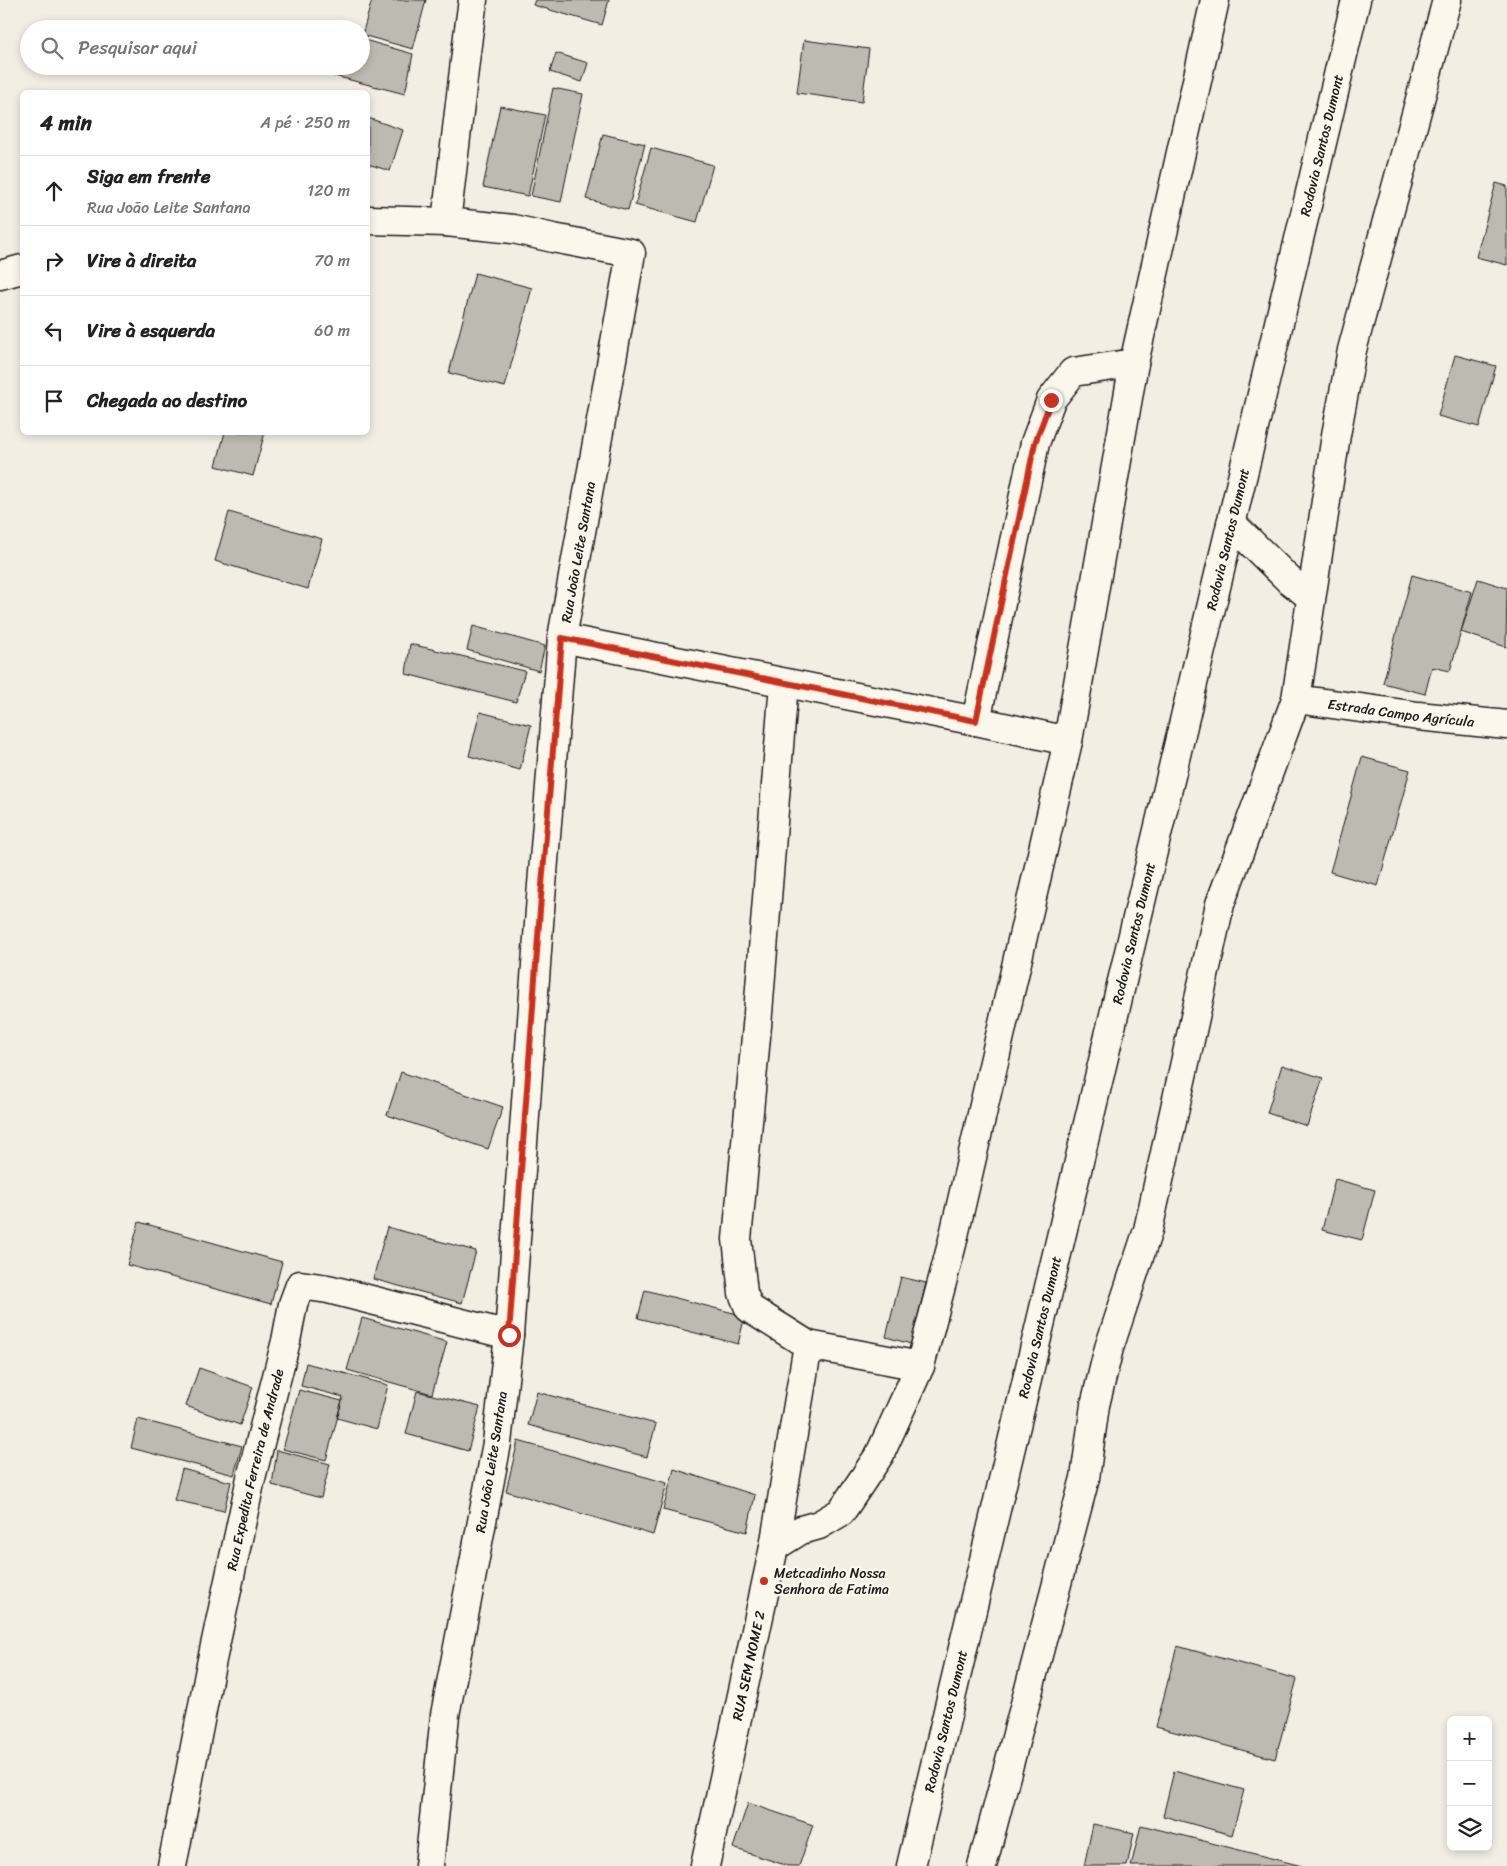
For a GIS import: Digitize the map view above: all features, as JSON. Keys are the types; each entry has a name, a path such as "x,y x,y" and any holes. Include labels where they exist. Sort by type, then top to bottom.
{"main road":[{"path":"370,220 446,222 473,0"},
{"path":"774,1547 801,1530 819,1525 841,1512 880,1454 920,1366 952,1244 1068,741 1134,363 1215,0"},
{"name":"Rodovia Santos Dumont","path":"911,1866 1356,0"},
{"path":"982,1866 1085,1478 1095,1405 1109,1348 1148,1230 1220,904 1296,699 1336,435 1352,350 1447,0"},
{"name":"Rua João Leite Santana","path":"429,1866 445,1715 497,1444 509,1335 562,638 631,253 513,229 446,222"},
{"path":"0,275 20,270"},
{"path":"976,721 1035,443 1051,400 1072,372 1134,363"},
{"path":"1231,524 1289,580 1311,597"},
{"path":"562,638 1068,741"},
{"path":"784,684 757,1026 737,1239 743,1293 749,1308 808,1345 920,1366"},
{"name":"Estrada Campo Agrícula","path":"1296,699 1507,726"},
{"name":"Rua Expedita Ferreira de Andrade","path":"172,1866 210,1669 249,1487 286,1341 293,1304 300,1285 328,1289 509,1335"},
{"name":"RUA SEM NOME 2","path":"705,1866 774,1547 808,1345"}],"building":[{"path":"372,0 426,0 413,49 370,37 370,20 366,20"},
{"path":"535,0 609,0 602,25 533,5"},
{"path":"804,40 869,49 862,102 797,93"},
{"path":"370,42 413,54 405,94 330,75 370,75"},
{"path":"556,53 588,63 582,82 550,72"},
{"path":"553,88 583,94 561,202 531,196"},
{"path":"500,106 545,115 528,196 483,187"},
{"path":"370,119 403,130 390,171 370,165"},
{"path":"603,134 645,144 628,210 586,199"},
{"path":"651,148 713,165 697,222 635,205"},
{"path":"1496,183 1507,186 1507,265 1476,257"},
{"path":"475,273 532,288 505,387 449,373"},
{"path":"1455,355 1496,366 1479,427 1438,416"},
{"path":"224,435 264,435 253,476 216,466"},
{"path":"229,512 322,539 308,589 215,561"},
{"path":"1412,575 1472,592 1450,671 1432,667 1425,694 1383,683"},
{"path":"1478,579 1507,588 1506,647 1461,632"},
{"path":"473,626 545,646 539,671 467,650"},
{"path":"410,644 525,671 516,702 406,674"},
{"path":"480,712 531,725 520,770 469,756"},
{"path":"1362,757 1410,770 1378,886 1330,872"},
{"path":"1282,1065 1323,1078 1307,1126 1267,1113"},
{"path":"401,1072 503,1107 488,1149 387,1115"},
{"path":"1335,1179 1375,1190 1362,1240 1322,1230"},
{"path":"139,1222 282,1262 271,1304 127,1265"},
{"path":"387,1227 476,1251 462,1303 373,1279"},
{"path":"901,1277 926,1283 911,1344 886,1337"},
{"path":"645,1290 745,1316 738,1344 638,1318"},
{"path":"362,1318 447,1342 432,1394 347,1370"},
{"path":"306,1363 388,1385 377,1429 337,1418 343,1397 301,1386"},
{"path":"199,1368 253,1387 240,1425 186,1406"},
{"path":"299,1390 342,1401 326,1460 283,1449"},
{"path":"417,1391 480,1407 468,1451 406,1434"},
{"path":"537,1392 656,1424 647,1457 528,1425"},
{"path":"138,1419 242,1446 234,1475 131,1448"},
{"path":"518,1441 667,1483 653,1535 506,1491"},
{"path":"277,1450 330,1464 321,1498 272,1485"},
{"path":"182,1469 231,1482 224,1511 174,1500"},
{"path":"674,1469 755,1495 747,1532 663,1510"},
{"path":"1177,1646 1297,1679 1275,1759 1156,1727"},
{"path":"1174,1771 1244,1790 1232,1835 1163,1816"},
{"path":"748,1803 813,1825 799,1866 788,1866 733,1848"},
{"path":"1093,1824 1134,1833 1127,1866 1084,1866"},
{"path":"1141,1825 1302,1866 1131,1866"}],"place":[{"name":"Metcadinho Nossa Senhora de Fatima","path":"764,1581"}],"route":[{"path":"509,1335 562,638 976,721 1035,443 1051,400"}]}
